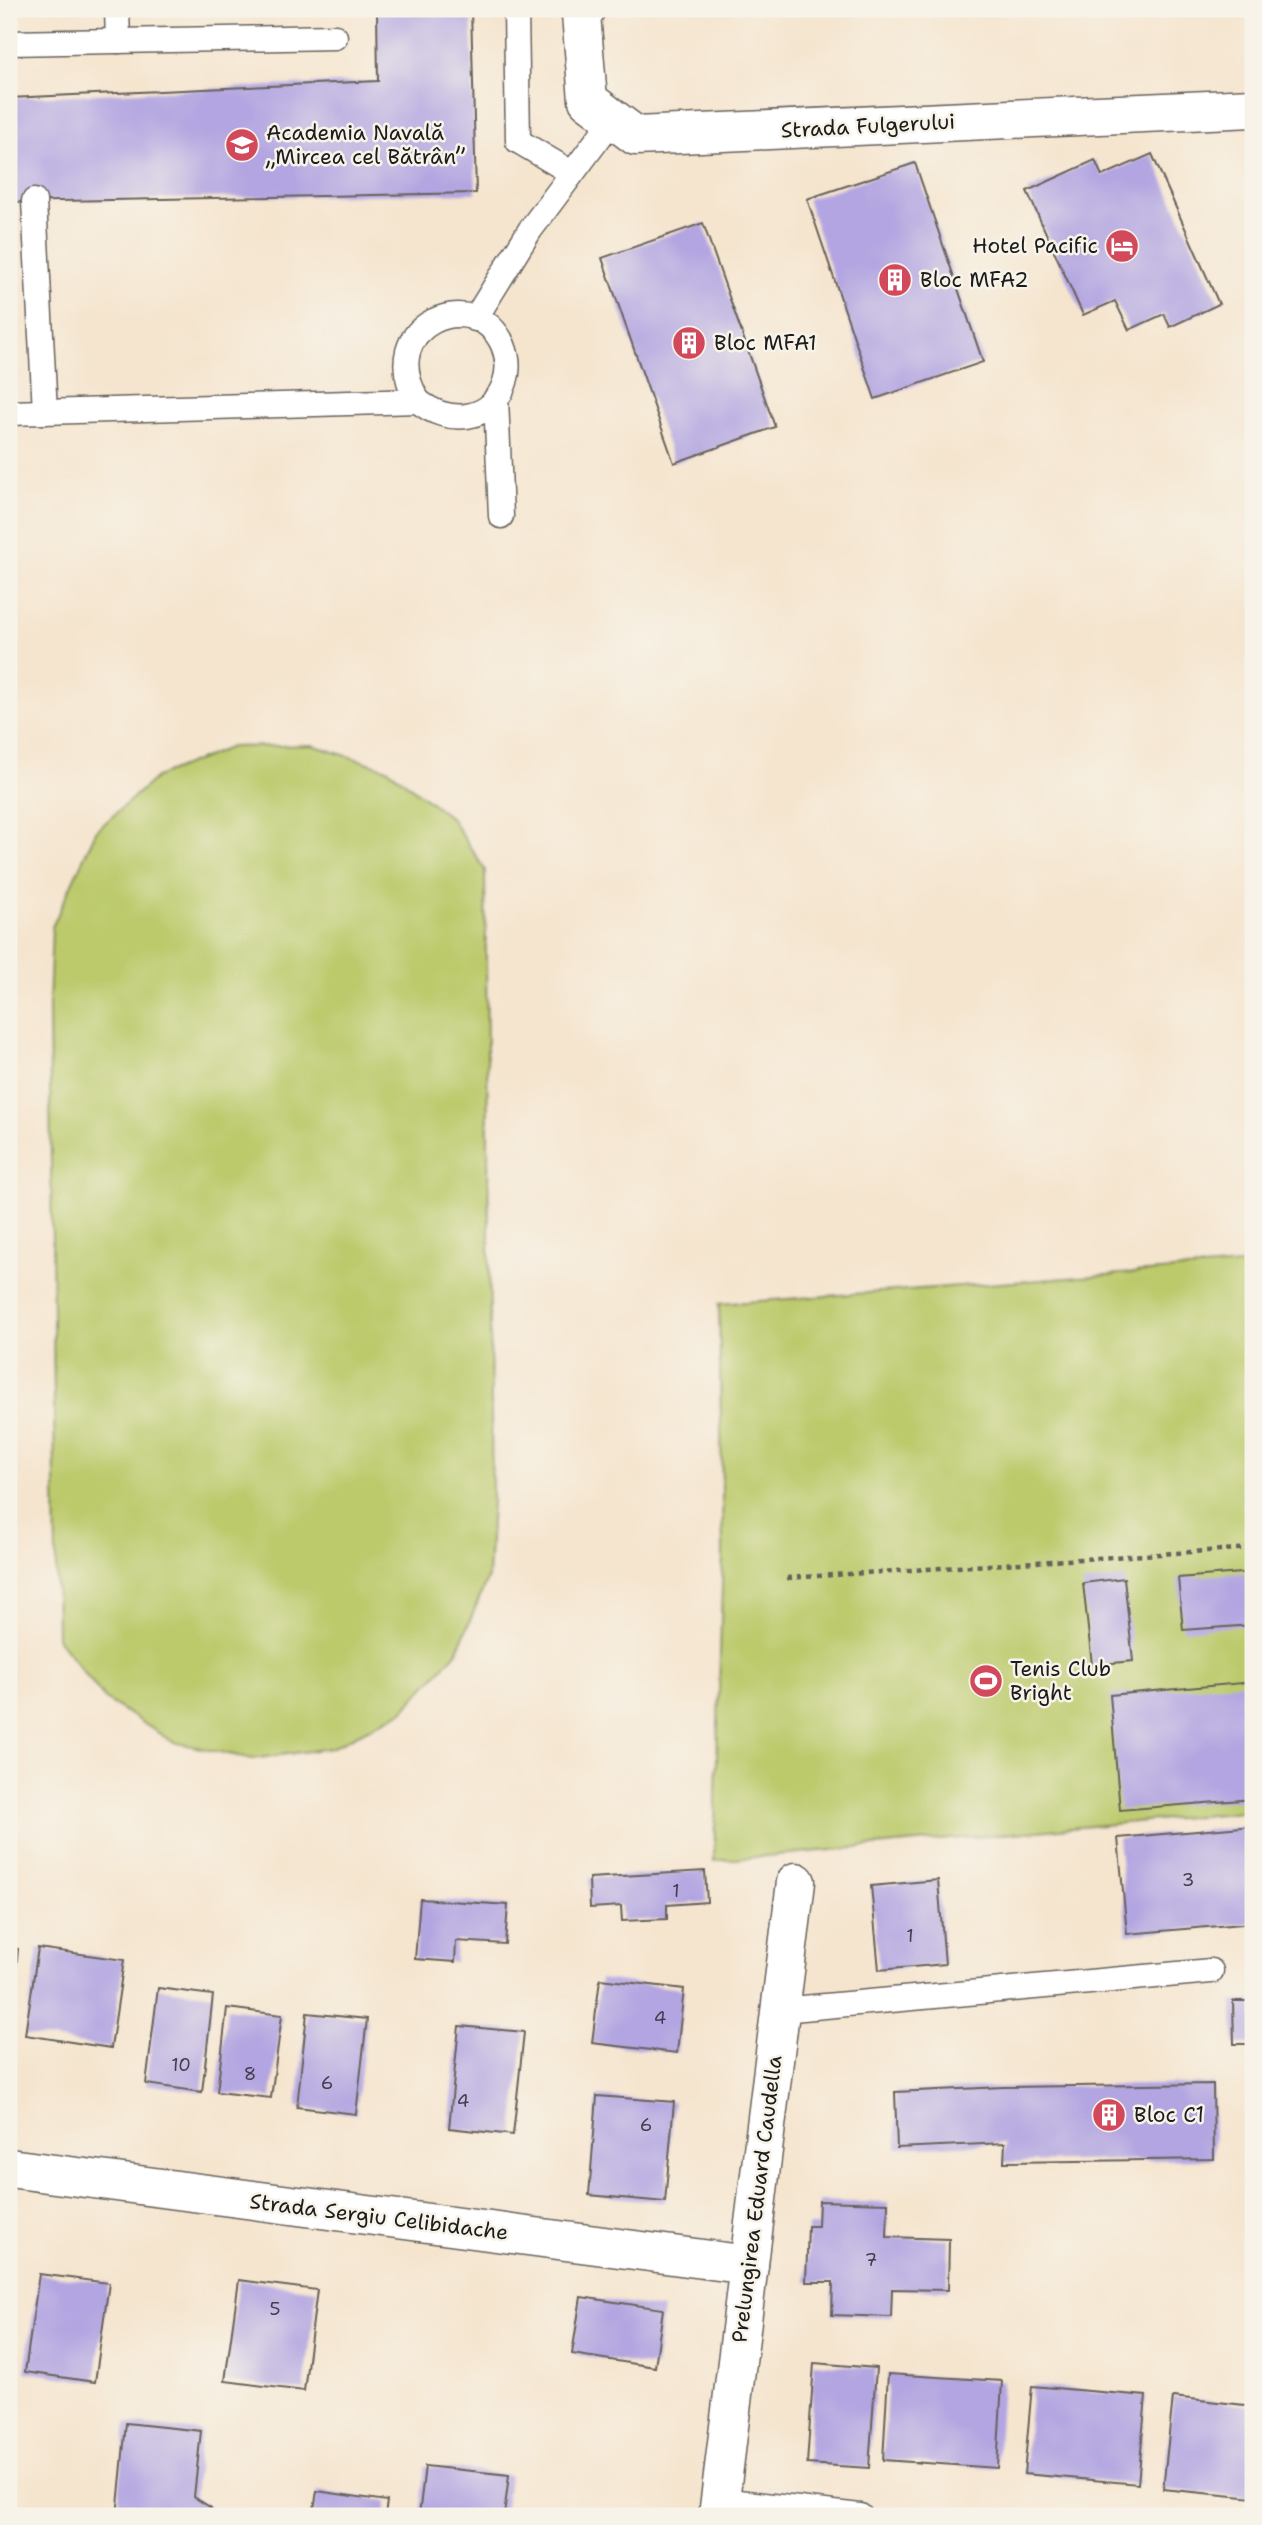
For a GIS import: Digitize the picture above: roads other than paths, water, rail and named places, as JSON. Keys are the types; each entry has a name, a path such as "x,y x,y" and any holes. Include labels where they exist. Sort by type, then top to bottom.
{"street":[{"name":"Strada Fulgerului","path":"586,9 581,14 588,100 636,136 1253,108"},
{"name":"Prelungirea Eduard Caudella","path":"719,2508 796,1882"},
{"name":"Strada Sergiu Celibidache","path":"9,2168 749,2265"}],"lane":[{"path":"117,9 118,41"},
{"path":"516,9 518,141 572,173"},
{"path":"9,43 335,37"},
{"path":"475,319 530,230 613,119"},
{"path":"34,201 45,412"},
{"path":"460,315 475,319 489,326 500,338 508,368 505,384 484,410 467,417 449,417 432,412 418,401 409,386 405,368 407,351 416,335 429,323 444,316 460,315"},
{"path":"496,398 501,516"},
{"path":"9,413 418,401"},
{"path":"781,2010 1211,1971"},
{"path":"719,2508 860,2516"}],"place":[{"name":"Academia Navală „Mircea cel Bătrân”","path":"242,145"},
{"name":"Hotel Pacific","path":"1122,246"},
{"name":"Bloc MFA2","path":"895,280"},
{"name":"Bloc MFA1","path":"689,343"},
{"name":"Tenis Club Bright","path":"986,1681"},
{"name":"Bloc C1","path":"1109,2115"}]}
